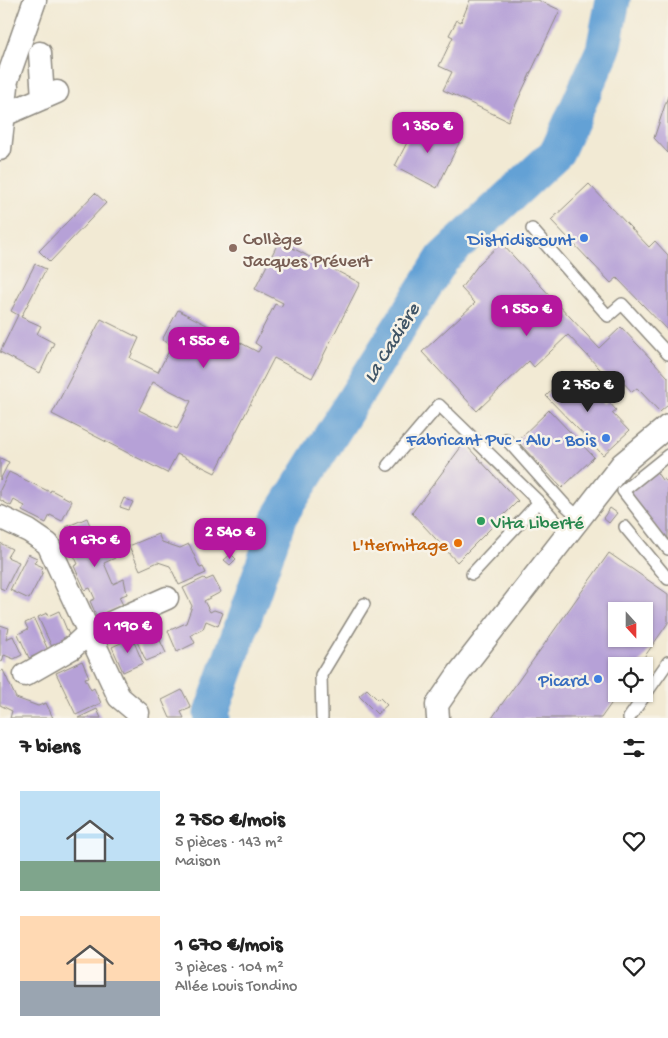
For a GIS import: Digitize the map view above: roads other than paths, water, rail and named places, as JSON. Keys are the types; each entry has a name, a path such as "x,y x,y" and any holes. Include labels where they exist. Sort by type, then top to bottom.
{"street":[{"path":"0,149 4,77 18,48 35,0"},
{"path":"2,107 50,95 45,51 18,48"},
{"path":"438,718 437,705 459,673 622,464 668,426"},
{"path":"0,517 29,531 48,544 118,696 138,713"},
{"path":"25,674 72,648 88,633 167,598"}],"lane":[{"path":"532,229 608,316 622,304 668,354"},
{"path":"388,465 439,405 539,502 574,526"},
{"path":"506,439 564,504 574,526"},
{"path":"668,455 623,491 668,549"},
{"path":"472,574 539,502"},
{"path":"625,527 668,579"},
{"path":"322,718 322,675 364,604"},
{"path":"630,718 668,662"}],"waterway":[{"name":"La Cadière","path":"212,718 211,714 280,516 443,258 557,152 603,50 613,0"}],"place":[{"name":"Distridiscount","path":"584,238"},
{"name":"Collège Jacques Prévert","path":"233,248"},
{"name":"Fabricant Pvc - Alu - Bois","path":"606,438"},
{"name":"Vita Liberté","path":"481,521"},
{"name":"L'Hermitage","path":"458,543"},
{"name":"Picard","path":"598,679"}]}
